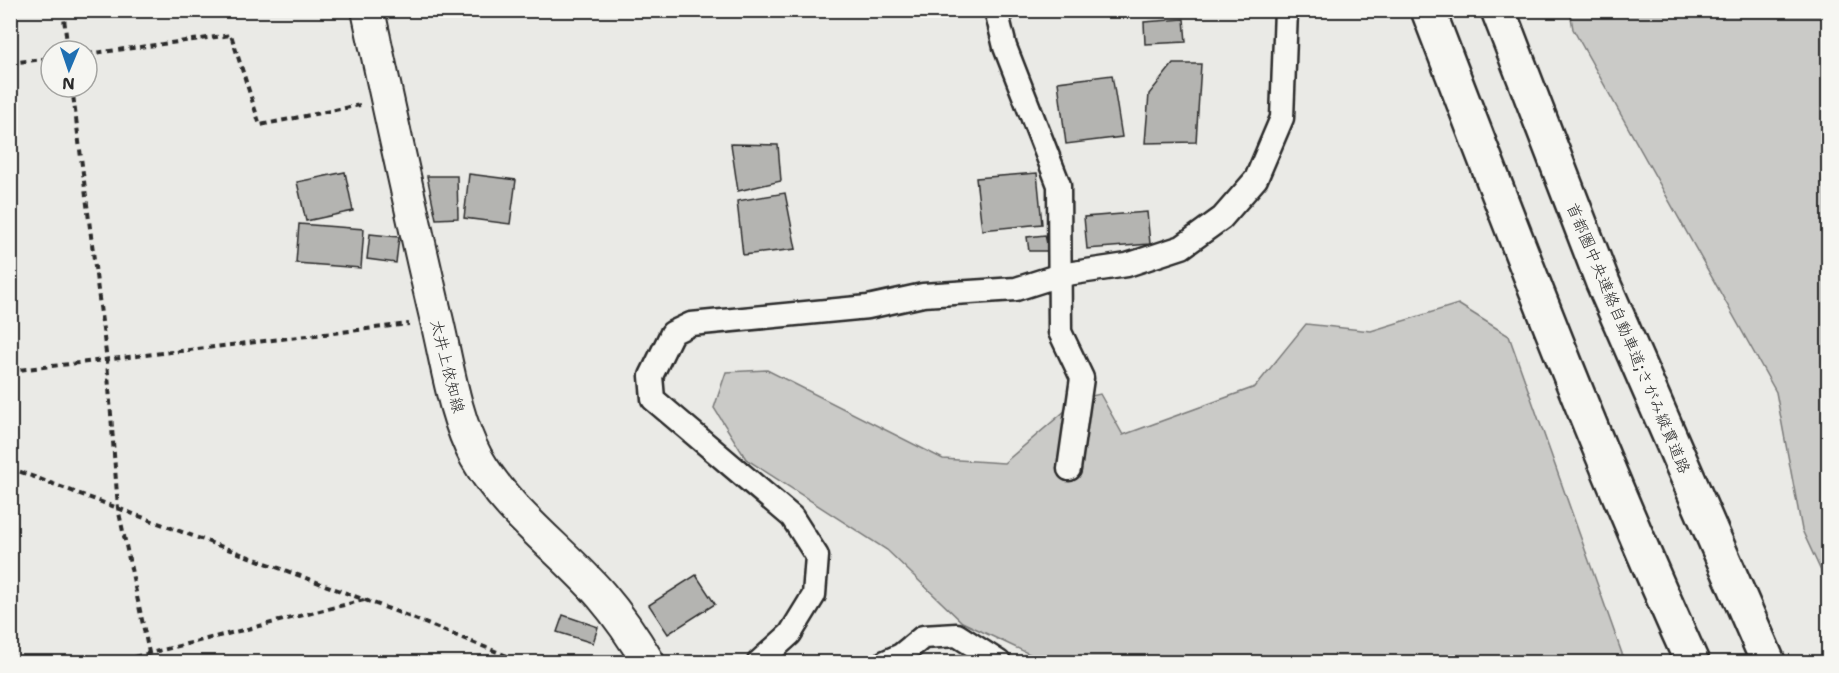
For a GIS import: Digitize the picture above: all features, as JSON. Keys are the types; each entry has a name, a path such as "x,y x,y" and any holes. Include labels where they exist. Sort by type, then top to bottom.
{"highway":[{"path":"1428,10 1541,305 1662,598 1692,663"},
{"name":"首都圏中央連絡自動車道;さがみ縦貫道路","path":"1498,10 1603,283 1768,663"}],"main road":[{"name":"太井上依知線","path":"368,10 451,385 476,456 492,480 537,532 620,617 648,663"}],"street":[{"path":"996,10 1005,47 1059,184 1060,332 1082,378 1069,469"},
{"path":"759,663 790,634 814,595 817,556 792,517 653,399 651,376 672,333 692,324 868,307 923,295 1016,289 1060,275 1127,265 1182,247 1222,218 1256,179 1282,118 1286,10"},
{"path":"885,663 901,655 923,637 957,635 999,663"}],"path":[{"path":"63,10 67,39"},
{"path":"99,52 231,35 260,125 387,100"},
{"path":"10,63 39,59"},
{"path":"74,99 107,361 118,508 151,663"},
{"path":"10,371 437,320"},
{"path":"10,468 365,600 522,663"},
{"path":"114,663 365,600"}],"shaded area":[{"path":"1570,11 1828,11 1828,586 1802,530 1776,392 1573,29"},
{"path":"1458,304 1509,336 1625,662 1040,662 1038,658 962,622 887,550 746,459 714,408 726,372 767,370 943,459 1004,463 1079,399 1100,394 1123,435 1255,387 1306,324 1371,331"}],"building":[{"path":"1184,19 1186,42 1145,44 1144,22"},
{"path":"1173,64 1201,64 1196,142 1145,143 1149,94"},
{"path":"1112,75 1122,137 1066,144 1058,82"},
{"path":"731,144 778,145 781,181 738,191"},
{"path":"345,172 353,211 306,221 297,182"},
{"path":"1037,173 1042,224 982,230 976,178"},
{"path":"469,174 516,180 510,224 464,218"},
{"path":"427,176 457,176 458,218 436,219"},
{"path":"785,193 796,249 743,255 737,201"},
{"path":"1147,212 1150,244 1087,249 1084,217"},
{"path":"299,224 364,229 361,268 296,263"},
{"path":"370,234 399,237 396,263 367,259"},
{"path":"1045,235 1049,251 1029,251 1027,237"},
{"path":"696,575 715,604 668,634 649,605"},
{"path":"563,615 598,627 593,643 557,632"}]}
